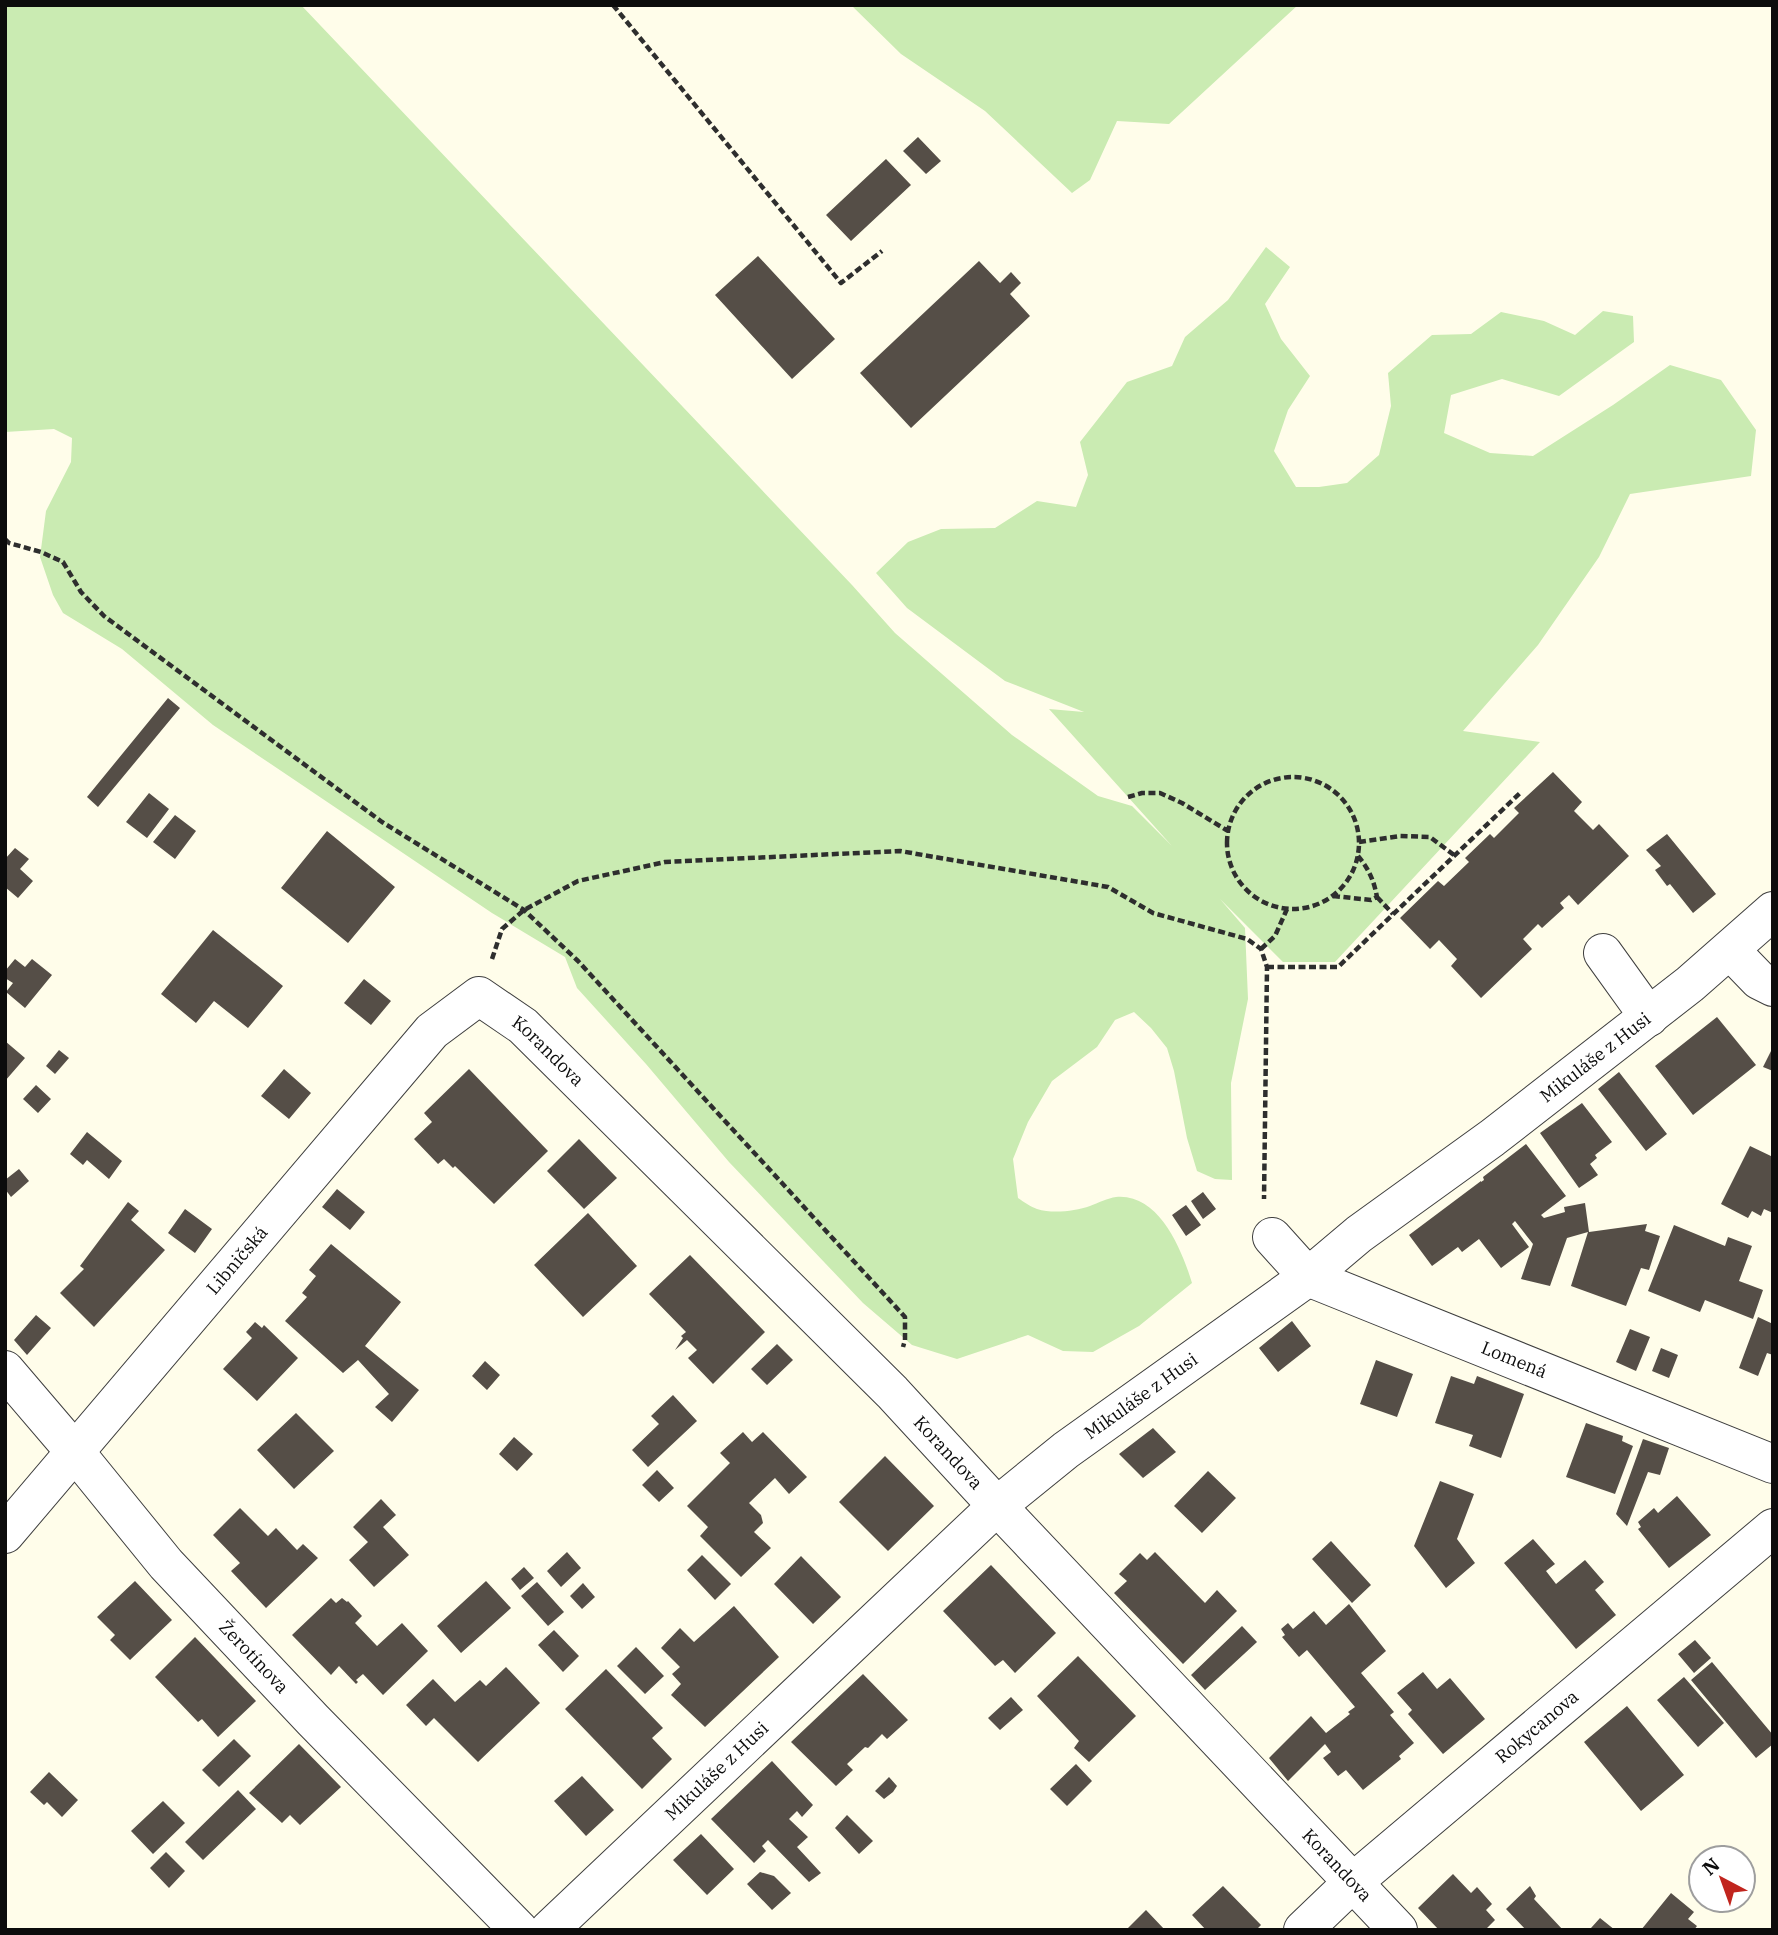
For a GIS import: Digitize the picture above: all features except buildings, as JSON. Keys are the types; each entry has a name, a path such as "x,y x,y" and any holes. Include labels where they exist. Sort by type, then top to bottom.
{"street":[{"name":"Mikuláše z Husi","path":"549,1930 996,1506 1066,1450 1308,1277 1359,1234 1492,1138 1649,1017 1773,911"},
{"path":"1730,950 1759,980 1773,987"},
{"path":"1603,953 1649,1017"},
{"name":"Korandova","path":"480,996 523,1026 892,1392 996,1506 1398,1930"},
{"name":"Libničská","path":"5,1534 432,1031 480,996"},
{"name":"Lomená","path":"1272,1237 1308,1277 1773,1464"},
{"name":"Žerotínova","path":"5,1370 166,1564 313,1720 519,1930"},
{"name":"Rokycanova","path":"1303,1930 1352,1882 1773,1528"}],"path":[{"path":"613,5 841,283 882,251"},
{"path":"5,540 63,562 80,592 104,616 382,822 524,910 578,961 905,1317 905,1340 892,1392"},
{"path":"1276,780 1312,780 1343,799 1355,820 1359,842 1358,856 1349,878 1332,896 1318,905 1287,909 1262,901 1241,884 1228,855 1228,831 1238,808 1254,790 1276,780"},
{"path":"1267,967 1338,967 1521,792"},
{"path":"1129,797 1142,793 1160,793 1228,831"},
{"path":"1359,842 1400,836 1430,837 1454,855"},
{"path":"480,996 502,929 524,910 578,881 664,862 901,851 1108,887 1153,914 1247,939 1261,949 1267,967 1264,1206 1283,1227 1272,1237"},
{"path":"1358,856 1374,882 1377,897 1393,914"},
{"path":"1332,896 1371,900 1377,897"},
{"path":"1261,949 1275,936 1287,909"}],"green space":[{"path":"5,5 301,5 895,633 1012,735 1098,796 1132,806 1172,846 1049,709 1084,712 1005,681 907,608 876,573 908,542 941,529 995,528 1037,501 1076,507 1088,475 1080,442 1127,382 1172,366 1185,337 1228,300 1266,247 1290,267 1265,304 1281,339 1310,376 1288,410 1274,451 1296,487 1347,483 1379,455 1391,406 1388,373 1432,335 1471,334 1501,312 1544,321 1575,335 1603,311 1633,316 1634,342 1559,396 1502,379 1451,395 1444,433 1490,453 1533,456 1670,365 1721,380 1756,430 1751,476 1630,494 1599,557 1538,645 1463,731 1540,742 1335,962 1283,962 1220,899 1245,928 1248,999 1231,1083 1232,1180 1215,1179 1197,1171 1167,1048 1134,1012 1115,1020 1097,1047 1052,1081 1028,1122 1013,1159 1018,1198 1043,1211 1078,1209 1116,1197 1131,1198 1145,1204 1175,1240 1192,1283 1139,1326 1093,1352 1063,1351 1028,1335 957,1359 912,1345 863,1303 729,1162 577,988 565,957 492,913 213,725 122,649 63,613 53,595 40,557 46,511 71,462 72,438 54,429 5,432"},
{"path":"851,5 1298,5 1169,124 1117,121 1090,180 1072,193 985,111 901,54"}]}
